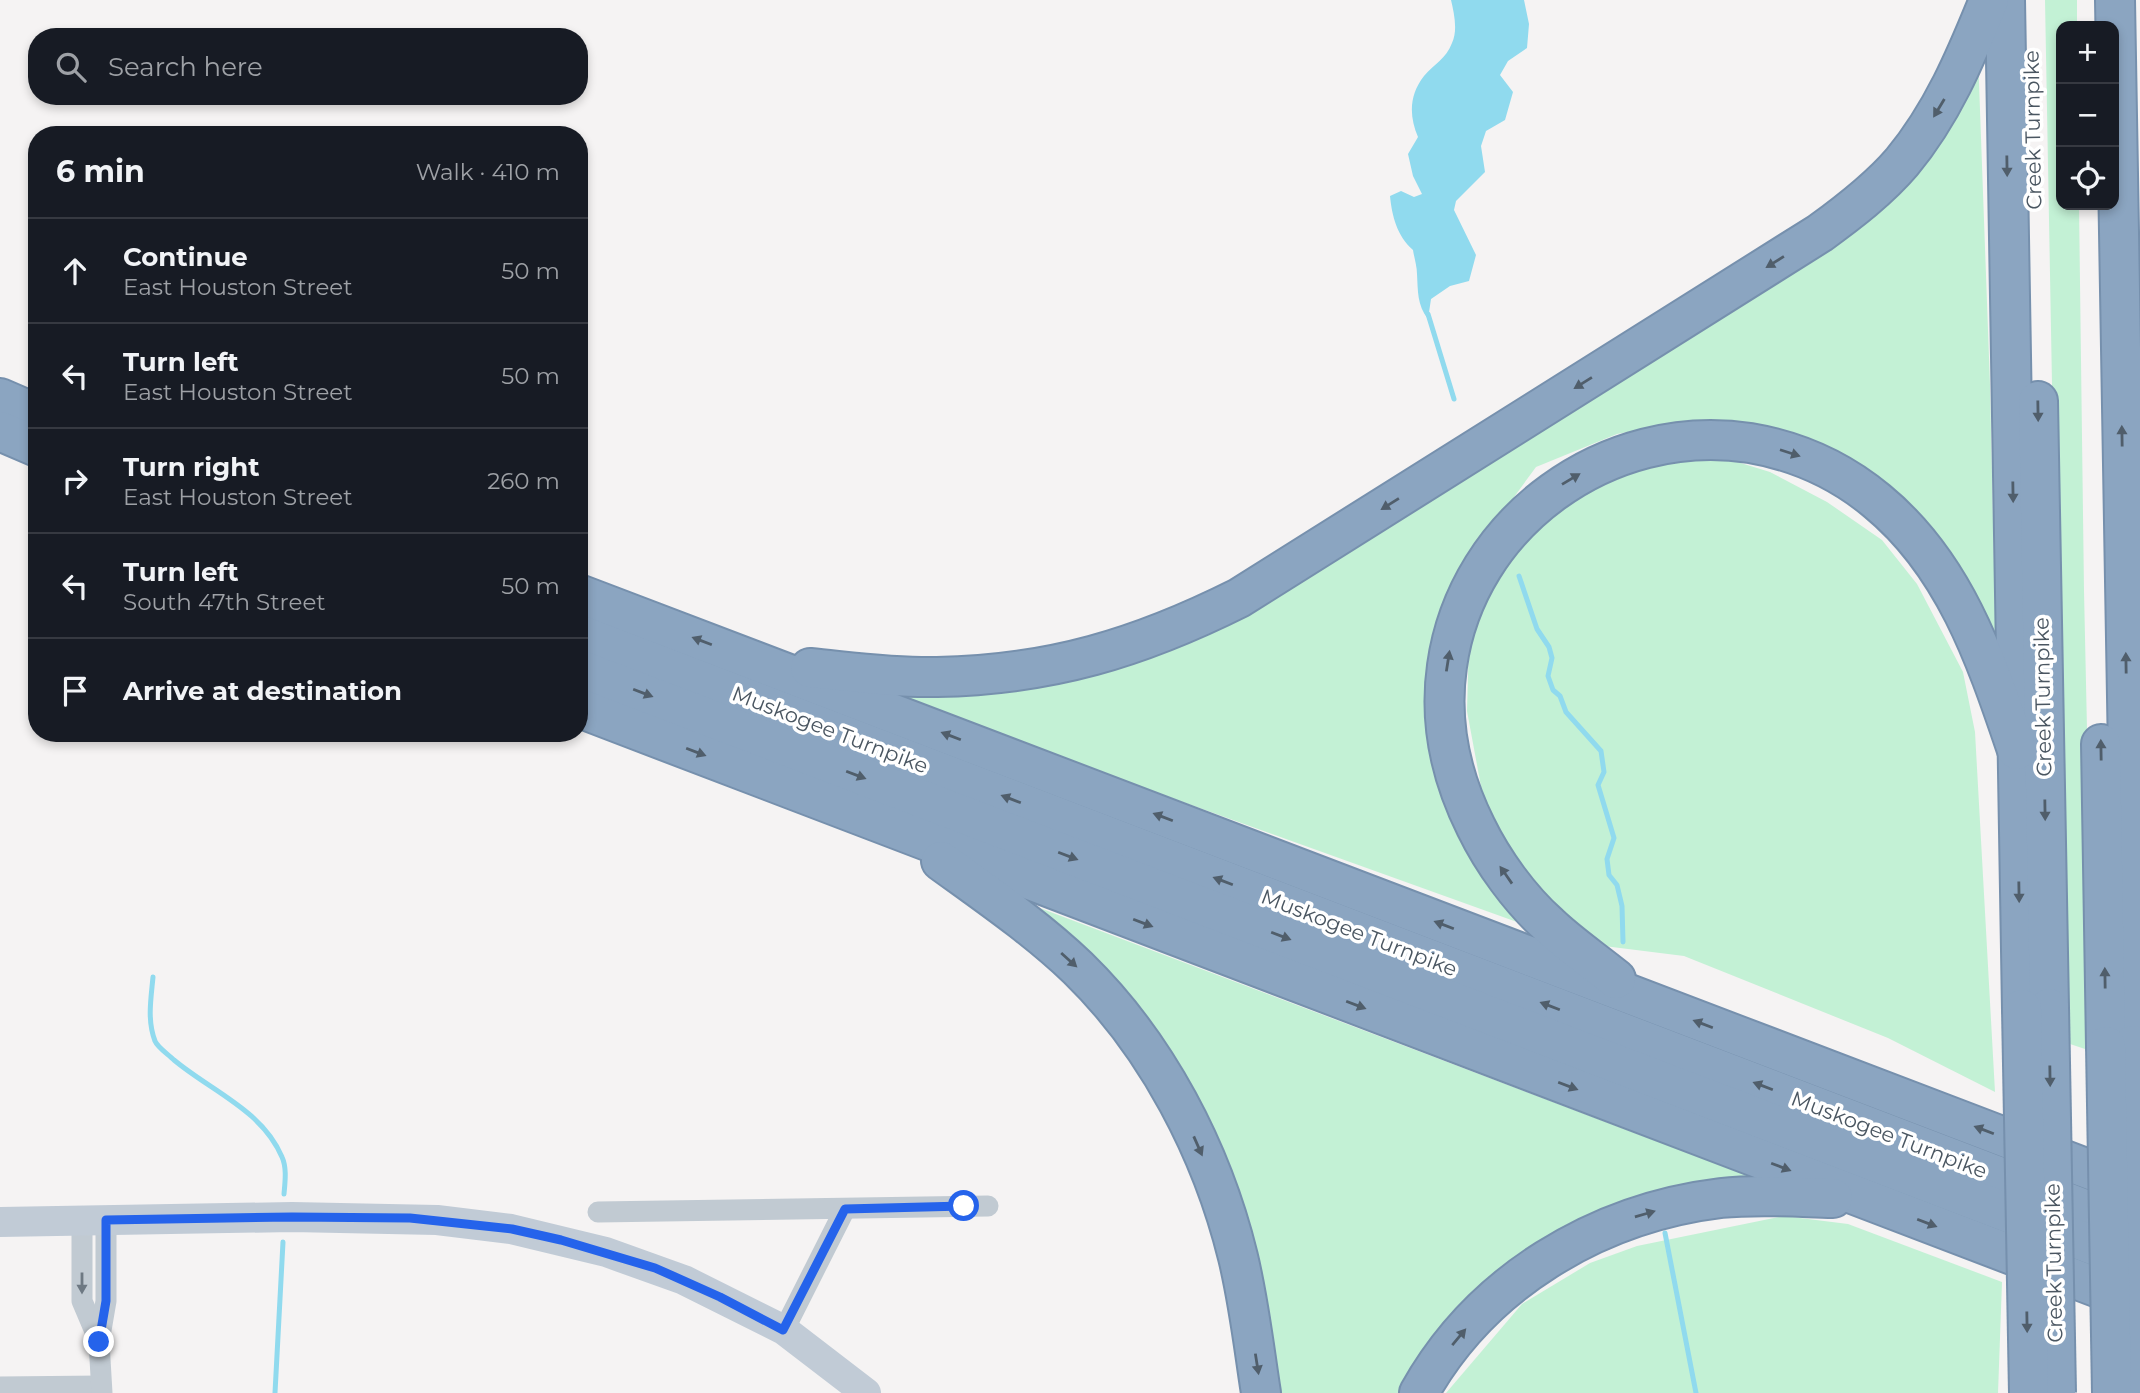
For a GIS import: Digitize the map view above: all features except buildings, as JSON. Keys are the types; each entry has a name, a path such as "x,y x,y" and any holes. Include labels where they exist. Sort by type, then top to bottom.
{"highway":[{"path":"766,665 936,677 1039,668 1130,646 1239,598 1821,233 1855,207 1901,163 1941,107 1989,0"},
{"path":"2005,0 2017,750 2035,1008 2029,1393"},
{"name":"Creek Turnpike","path":"2031,0 2035,1008 2056,1393"},
{"path":"2088,0 2089,21"},
{"path":"2115,0 2105,218 2120,1046 2140,1387"},
{"path":"2105,218 2140,294"},
{"path":"2105,218 2136,966 2120,1046 2112,1393"},
{"path":"0,381 28,391"},
{"path":"0,398 28,410"},
{"path":"0,431 28,443"},
{"path":"1645,1002 1550,927 1515,887 1487,846 1467,809 1452,767 1447,741 1447,665 1457,621 1469,593 1479,572 1508,532 1558,487 1619,455 1664,443 1689,440 1717,439 1759,445 1787,452 1837,473 1858,486 1894,516 1945,580 1965,613 1987,661 2017,750"},
{"path":"588,597 2140,1189"},
{"name":"Muskogee Turnpike","path":"588,637 2140,1230"},
{"name":"Muskogee Turnpike","path":"588,672 2140,1263"},
{"path":"588,711 2140,1304"},
{"path":"896,829 1017,916 1079,968 1118,1013 1158,1069 1186,1119 1228,1222 1244,1287 1261,1393"},
{"path":"1419,1393 1450,1348 1487,1306 1532,1268 1596,1231 1643,1214 1723,1198 1771,1196 1863,1199"}],"street":[{"path":"598,1212 988,1206"},
{"path":"783,1330 845,1209"},
{"path":"0,1222 292,1217 410,1218 512,1229 561,1240 655,1268 720,1297 783,1330 866,1393"},
{"path":"0,1387 101,1390 99,1342 106,1301 94,1221"}],"green space":[{"path":"2045,0 2077,0 2077,21 2056,21 2056,210 2079,210 2094,1052 2064,1042"},
{"path":"1978,55 1995,611 1999,656 1941,548 1784,433 1691,420 1617,434 1536,467 1492,527 1436,721 1534,928 868,689 1099,665 1818,247"},
{"path":"1721,457 1770,472 1827,502 1882,540 1917,584 1963,672 1975,732 1995,1092 1888,1038 1684,956 1588,944 1527,880 1485,808 1467,711 1469,639 1493,578 1541,521 1606,481 1650,464"},
{"path":"1024,902 1770,1184 1636,1208 1409,1393 1270,1393 1237,1220"},
{"path":"1784,1216 1848,1224 2002,1282 1998,1393 1446,1393 1522,1304 1590,1263 1637,1246"}],"water":[{"path":"1451,0 1524,0 1529,24 1527,48 1508,61 1500,75 1513,92 1505,120 1486,131 1481,146 1485,172 1456,201 1454,210 1476,255 1469,281 1450,286 1431,299 1428,319 1419,298 1413,250 1396,225 1390,196 1401,191 1414,197 1422,194 1413,176 1408,154 1418,137 1413,121 1413,98 1419,83 1443,57 1454,38"}],"waterway":[{"path":"1428,314 1454,399"},
{"path":"1519,576 1537,629 1549,647 1552,658 1548,676 1553,690 1560,696 1566,712 1601,751 1604,772 1598,785 1614,838 1607,859 1609,875 1617,885 1622,906 1623,942"},
{"path":"153,977 150,1017 156,1044 262,1126 284,1161 284,1194"},
{"path":"1665,1233 1696,1393"},
{"path":"275,1393 283,1242"}],"route":[{"path":"99,1342 106,1301 106,1220 410,1218 512,1229 606,1252 655,1268 720,1297 783,1330 845,1209 964,1206"}]}
